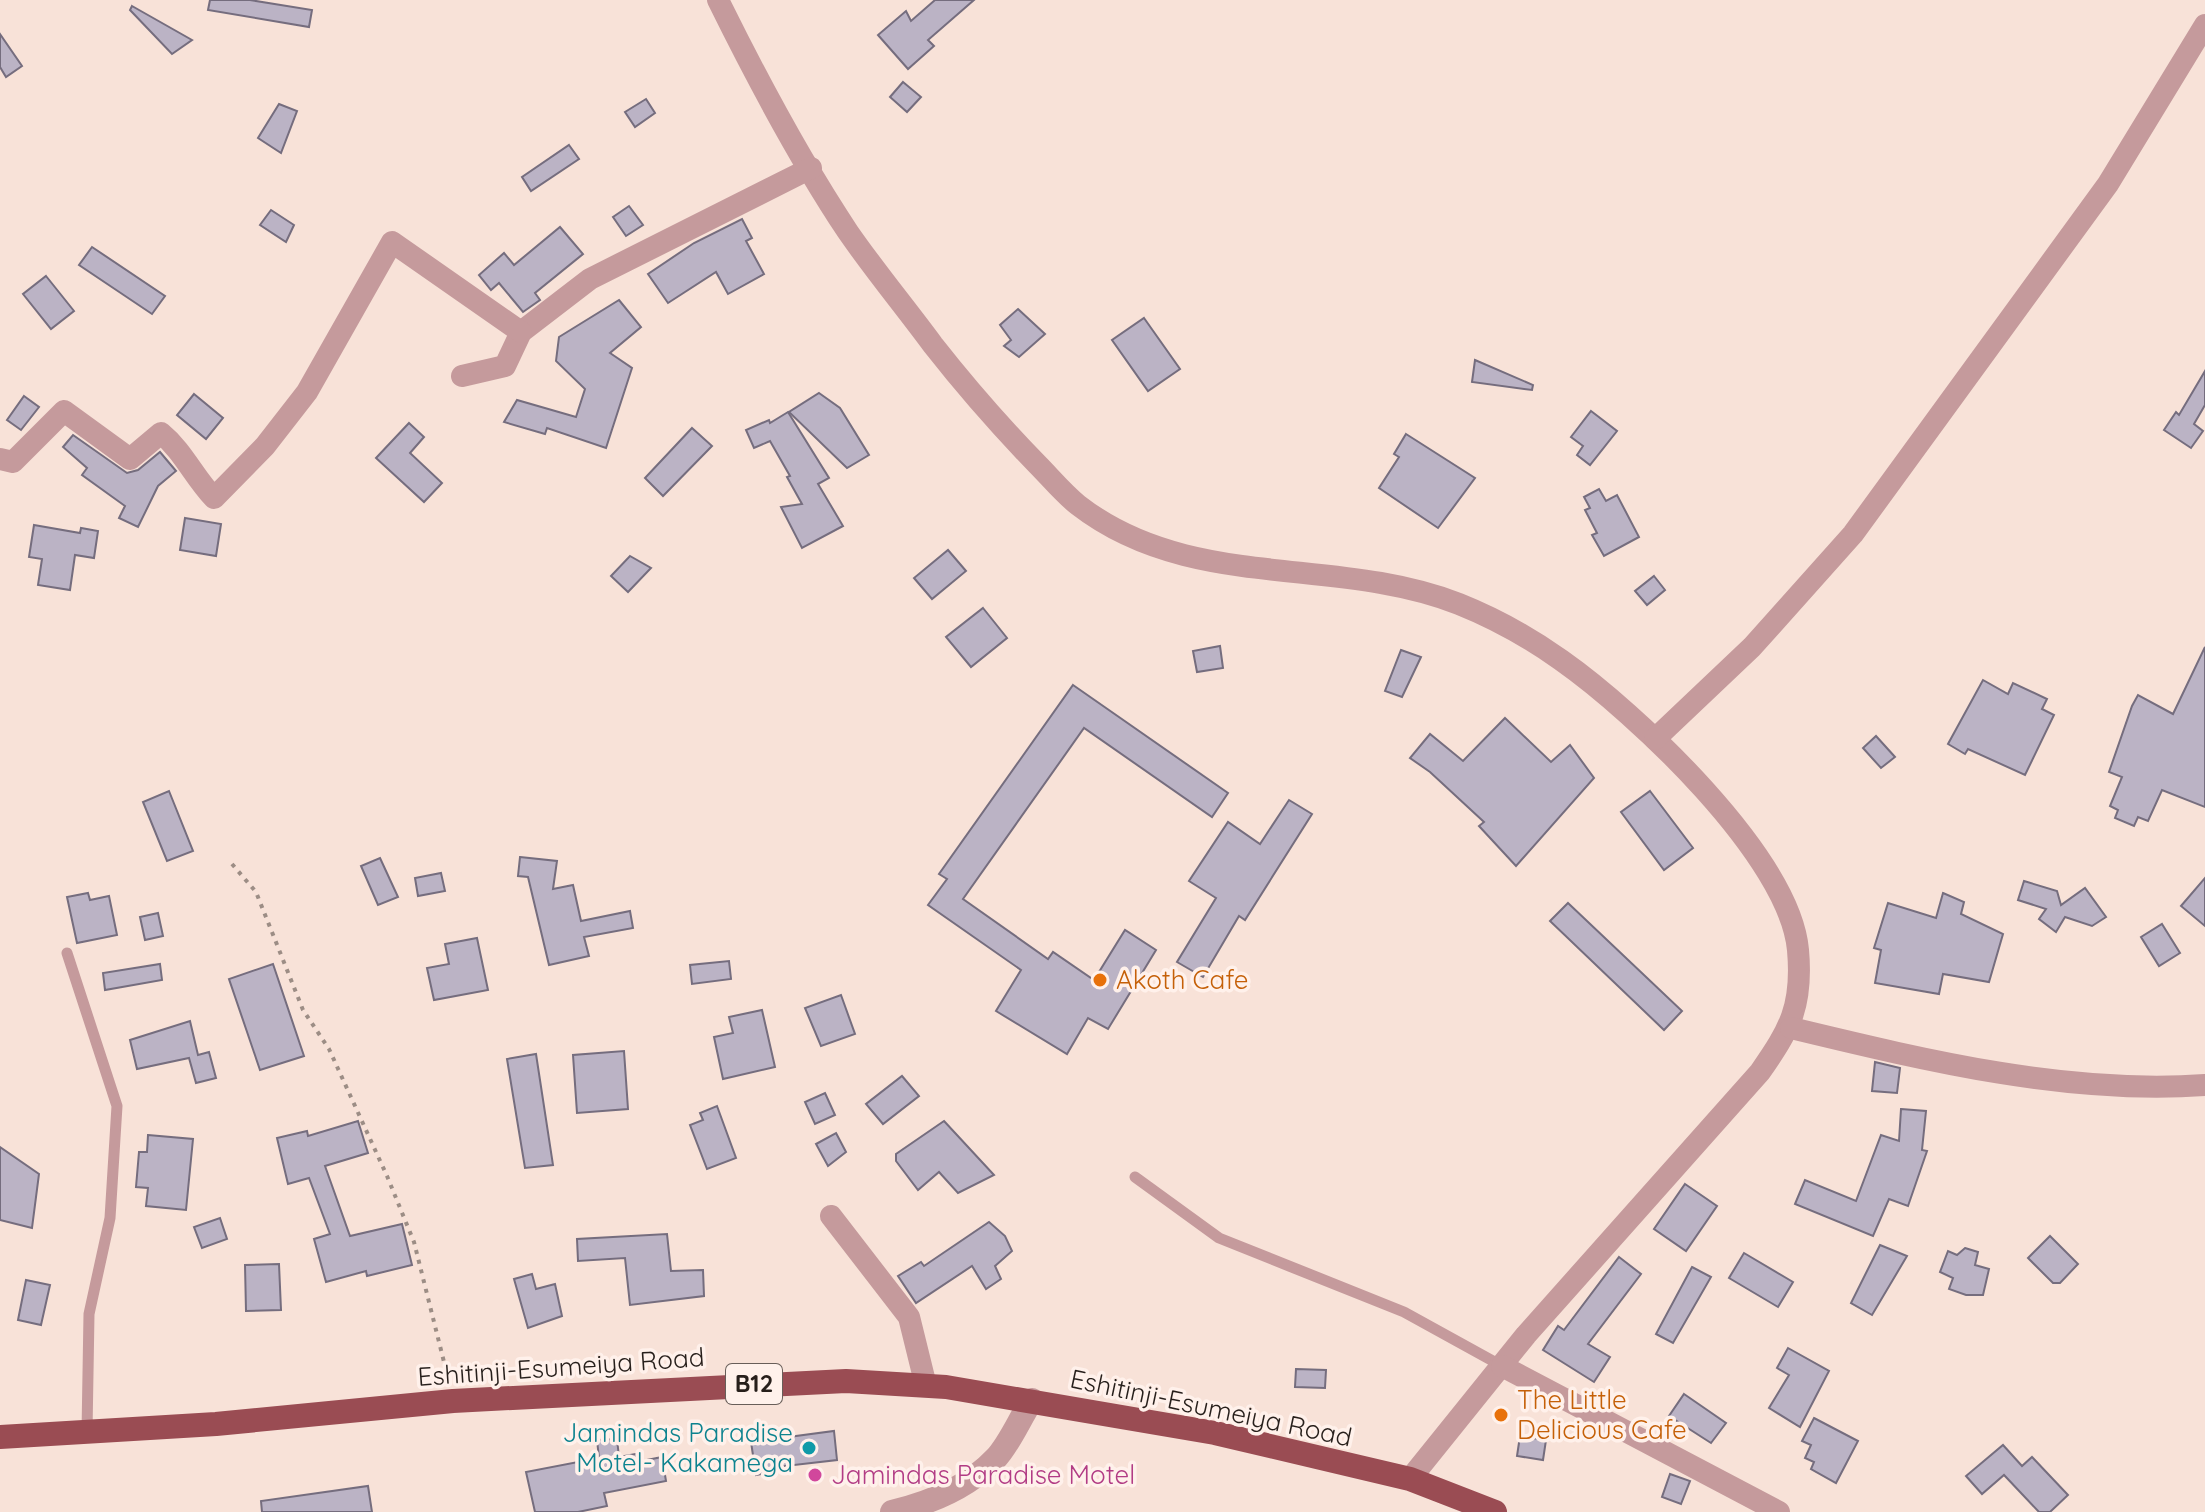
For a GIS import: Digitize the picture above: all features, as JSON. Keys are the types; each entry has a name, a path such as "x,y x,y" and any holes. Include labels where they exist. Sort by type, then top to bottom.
{"highway":[{"name":"Eshitinji-Esumeiya Road","path":"0,1437 87,1433 453,1401 832,1382 926,1386 1032,1400 1215,1433 1410,1479 1495,1512"}],"street":[{"path":"718,0 848,231 979,404 1076,504 1116,530 1159,551 1388,584 1458,604 1515,631 1562,661 1655,739 1715,804 1778,887 1798,947 1798,982 1791,1028 1760,1072 1668,1172 1410,1479"},
{"path":"1655,739 1752,647 1853,534 2108,184 2205,25"},
{"path":"462,376 505,366 521,332 590,279 811,168"},
{"path":"0,459 13,462 64,411 130,459 161,433 176,445 197,480 214,498 265,446 307,392 392,242 521,332"},
{"path":"1791,1028 1904,1053 2048,1078 2152,1089 2205,1085"},
{"path":"831,1216 909,1317 926,1386"},
{"path":"1502,1366 1779,1512"},
{"path":"892,1512 931,1507 967,1481 996,1457 1032,1400"}],"lane":[{"path":"67,953 117,1106 110,1218 89,1314 87,1433"},
{"path":"1135,1177 1219,1238 1404,1312 1502,1366"}],"path":[{"path":"232,864 256,892 303,1010 329,1049 414,1242 453,1401"}],"building":[{"path":"210,0 250,0 312,10 309,27 208,10"},
{"path":"935,0 974,0 928,40 934,46 908,69 878,35 906,11 911,21"},
{"path":"132,6 192,40 172,54 130,10"},
{"path":"0,34 22,66 6,77 0,67"},
{"path":"903,82 921,97 907,112 890,97"},
{"path":"646,99 655,113 635,127 625,112"},
{"path":"279,104 297,111 281,153 258,138"},
{"path":"569,145 579,159 531,191 522,177"},
{"path":"629,206 643,225 626,236 613,217"},
{"path":"271,210 294,225 286,242 260,225"},
{"path":"742,219 752,238 746,241 764,274 728,294 716,272 668,303 648,274 694,243"},
{"path":"560,227 583,254 535,293 540,300 523,312 499,283 491,290 479,275 504,253 514,265"},
{"path":"92,247 165,296 152,314 79,265"},
{"path":"46,276 74,311 51,329 23,294"},
{"path":"619,300 641,327 610,353 632,368 606,448 547,428 545,434 504,422 517,400 576,417 585,389 556,361 559,337"},
{"path":"1018,309 1045,334 1019,357 1004,346 1011,340 1000,325"},
{"path":"1144,318 1180,369 1148,391 1112,340"},
{"path":"1475,360 1533,385 1532,390 1472,382"},
{"path":"2205,371 2205,405 2194,424 2203,431 2191,448 2164,430 2176,412 2179,415"},
{"path":"819,393 840,408 869,455 847,468 789,412"},
{"path":"194,394 223,418 206,439 177,415"},
{"path":"24,396 39,407 21,430 7,420"},
{"path":"1591,411 1617,431 1590,465 1577,455 1583,446 1571,437"},
{"path":"788,412 829,478 818,484 843,526 802,548 781,507 802,504 787,477 790,476 770,441 754,448 746,430 769,420 770,423"},
{"path":"409,423 424,437 410,453 442,483 424,502 376,458"},
{"path":"692,428 712,446 663,496 645,478"},
{"path":"1406,434 1475,478 1438,528 1379,488 1399,457 1394,454"},
{"path":"73,435 127,473 138,470 160,452 176,471 158,486 138,527 119,518 125,506 82,475 87,468 63,447"},
{"path":"1599,489 1606,501 1617,495 1639,537 1604,556 1592,535 1597,533 1585,510 1590,508 1584,497"},
{"path":"185,518 221,524 216,556 180,550"},
{"path":"34,525 80,533 81,528 98,531 94,558 75,555 70,590 38,585 42,559 29,557"},
{"path":"948,550 966,571 932,599 914,578"},
{"path":"630,556 651,568 628,592 611,576"},
{"path":"1654,576 1665,590 1647,605 1635,591"},
{"path":"983,608 1007,638 971,667 946,637"},
{"path":"1220,646 1223,668 1197,672 1193,651"},
{"path":"2205,647 2205,807 2162,790 2148,821 2138,817 2134,826 2115,818 2118,810 2110,806 2122,777 2109,772 2132,706 2138,695 2173,714"},
{"path":"1401,650 1421,657 1402,697 1385,691"},
{"path":"1983,680 2008,694 2013,683 2047,699 2042,709 2054,715 2025,775 1968,749 1965,754 1948,744"},
{"path":"1073,685 1228,793 1212,817 1084,728 963,899 1048,959 1053,952 1094,980 1125,930 1156,950 1108,1029 1088,1018 1067,1054 996,1011 1021,970 928,905 947,879 939,874"},
{"path":"1505,718 1551,762 1570,745 1594,778 1516,866 1479,826 1484,822 1430,772 1410,758 1430,734 1463,761"},
{"path":"1876,736 1895,757 1881,768 1863,748"},
{"path":"169,791 193,851 167,861 143,802"},
{"path":"1650,791 1693,848 1664,870 1621,812"},
{"path":"1289,800 1312,814 1245,920 1239,916 1203,977 1177,962 1216,898 1189,881 1228,822 1260,844"},
{"path":"520,857 557,861 553,889 573,885 581,921 630,911 633,928 584,937 589,956 549,965 528,877 518,876"},
{"path":"380,858 398,897 378,905 361,866"},
{"path":"441,873 445,891 418,896 415,878"},
{"path":"2205,878 2205,926 2181,906"},
{"path":"2024,881 2057,891 2061,905 2085,888 2106,917 2092,926 2065,917 2056,932 2039,919 2046,909 2018,900"},
{"path":"88,893 90,900 109,896 117,935 77,943 67,897"},
{"path":"1943,893 1964,902 1961,914 2003,934 1989,982 1943,974 1939,994 1875,983 1881,950 1874,948 1888,903 1936,918"},
{"path":"1568,903 1682,1011 1664,1030 1550,921"},
{"path":"158,913 163,936 145,940 140,917"},
{"path":"2162,924 2180,953 2159,966 2141,937"},
{"path":"477,938 488,990 434,1000 427,968 449,964 445,944"},
{"path":"729,961 731,979 692,984 690,965"},
{"path":"160,964 162,980 105,990 103,973"},
{"path":"273,964 304,1056 260,1070 229,979"},
{"path":"841,995 855,1034 821,1046 805,1008"},
{"path":"762,1010 775,1067 723,1079 714,1037 733,1033 729,1017"},
{"path":"190,1021 198,1055 209,1052 216,1078 196,1083 189,1058 137,1069 130,1040"},
{"path":"624,1051 628,1109 577,1113 573,1055"},
{"path":"536,1054 553,1165 525,1168 507,1059"},
{"path":"1875,1062 1900,1068 1897,1093 1872,1091"},
{"path":"902,1076 919,1096 883,1124 866,1104"},
{"path":"825,1093 835,1115 815,1124 805,1102"},
{"path":"717,1106 736,1158 707,1169 690,1125 703,1120 700,1113"},
{"path":"1901,1109 1926,1111 1922,1150 1927,1151 1908,1206 1889,1199 1873,1236 1795,1204 1805,1180 1856,1201 1881,1135 1899,1141"},
{"path":"358,1121 368,1153 325,1166 350,1236 402,1224 412,1265 367,1276 366,1271 326,1282 314,1239 330,1234 309,1178 288,1184 277,1138 307,1131 308,1136"},
{"path":"944,1121 994,1175 958,1193 939,1172 918,1190 896,1161 896,1154"},
{"path":"836,1133 846,1152 828,1166 816,1144"},
{"path":"148,1135 193,1139 186,1210 146,1206 148,1188 136,1187 139,1152 147,1152"},
{"path":"0,1147 39,1174 32,1228 0,1220"},
{"path":"1685,1184 1717,1206 1686,1251 1654,1229"},
{"path":"220,1218 227,1239 202,1248 194,1227"},
{"path":"989,1222 1005,1236 1012,1251 995,1266 1001,1279 986,1289 972,1266 916,1303 898,1276 921,1262 924,1266"},
{"path":"667,1234 671,1271 703,1270 704,1296 630,1305 625,1258 578,1261 577,1239"},
{"path":"2050,1236 2078,1264 2060,1283 2053,1283 2028,1258"},
{"path":"1880,1245 1907,1256 1872,1315 1851,1303"},
{"path":"1965,1248 1978,1252 1975,1265 1989,1269 1983,1295 1966,1295 1949,1289 1953,1278 1940,1272 1948,1251 1957,1255"},
{"path":"1744,1253 1793,1282 1778,1307 1729,1278"},
{"path":"1619,1257 1641,1274 1588,1344 1610,1357 1594,1382 1543,1350 1558,1326 1564,1330"},
{"path":"279,1264 281,1310 246,1311 245,1265"},
{"path":"1692,1267 1711,1277 1673,1343 1656,1334"},
{"path":"532,1274 536,1289 555,1284 562,1316 528,1328 514,1279"},
{"path":"26,1280 50,1285 41,1325 18,1320"},
{"path":"1788,1348 1829,1371 1800,1427 1769,1408 1789,1375 1777,1368"},
{"path":"1296,1369 1326,1370 1325,1388 1295,1387"},
{"path":"1684,1394 1726,1423 1711,1443 1669,1416"},
{"path":"1814,1418 1858,1441 1836,1483 1811,1469 1814,1462 1805,1458 1811,1445 1802,1441"},
{"name":"Jamindas Paradise Motel- Kakamega","path":"834,1431 837,1460 776,1467 777,1471 756,1475 751,1442"},
{"path":"1520,1436 1546,1440 1543,1460 1517,1456"},
{"path":"617,1439 619,1457 636,1454 637,1462 662,1457 666,1481 604,1493 607,1506 578,1512 535,1512 526,1472 599,1458 597,1440"},
{"path":"2003,1445 2022,1466 2032,1457 2068,1495 2050,1512 2039,1512 2004,1475 1982,1494 1966,1476"},
{"path":"1670,1474 1690,1481 1681,1504 1662,1497"},
{"path":"368,1486 372,1512 262,1512 261,1501"}],"place":[{"name":"Akoth Cafe","path":"1100,980"},
{"name":"The Little Delicious Cafe","path":"1501,1415"},
{"name":"Jamindas Paradise Motel- Kakamega","path":"809,1448"},
{"name":"Jamindas Paradise Motel","path":"815,1475"}]}
